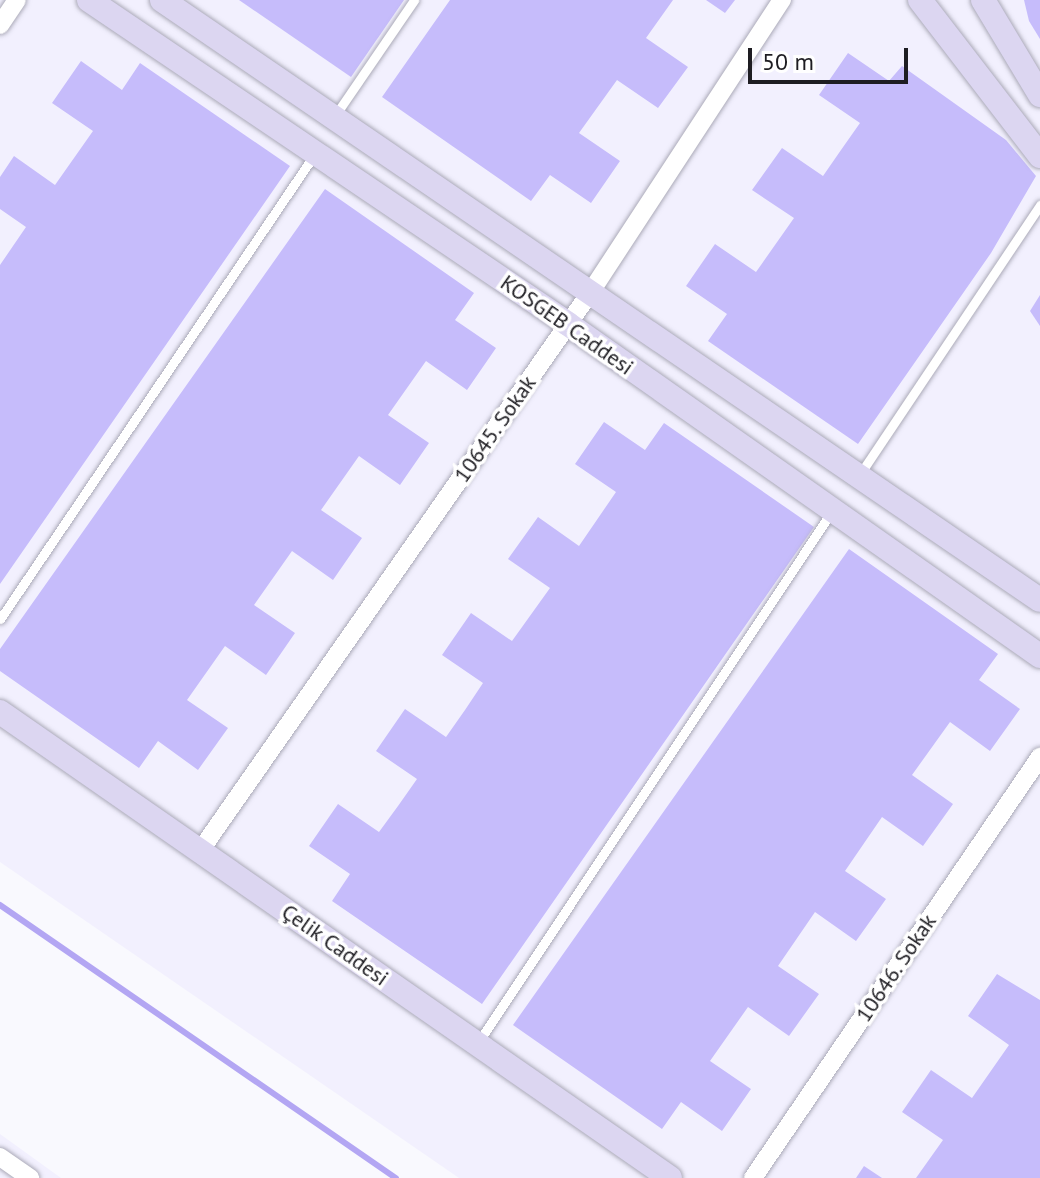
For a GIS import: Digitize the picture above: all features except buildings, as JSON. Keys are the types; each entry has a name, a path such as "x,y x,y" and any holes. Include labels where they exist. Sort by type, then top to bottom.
{"main road":[{"name":"KOSGEB Caddesi","path":"89,0 568,324 1040,656"},
{"name":"KOSGEB Caddesi","path":"162,0 592,290 1040,600"},
{"path":"920,0 1040,156"},
{"path":"983,0 1040,95"},
{"name":"Çelik Caddesi","path":"0,712 670,1178"}],"street":[{"path":"0,25 17,0"},
{"name":"10645. Sokak","path":"200,851 592,290 782,0"},
{"name":"10646. Sokak","path":"753,1178 1040,757"},
{"path":"0,1157 19,1175"}],"lane":[{"path":"334,117 414,0"},
{"path":"0,619 315,154"},
{"path":"860,474 1040,205"},
{"path":"477,1044 832,511"}],"shaded area":[{"path":"0,0 1040,0 1040,1178 459,1178 0,862"},
{"path":"0,1134 61,1178 0,1178"}],"waterway":[{"path":"0,905 396,1178"}]}
